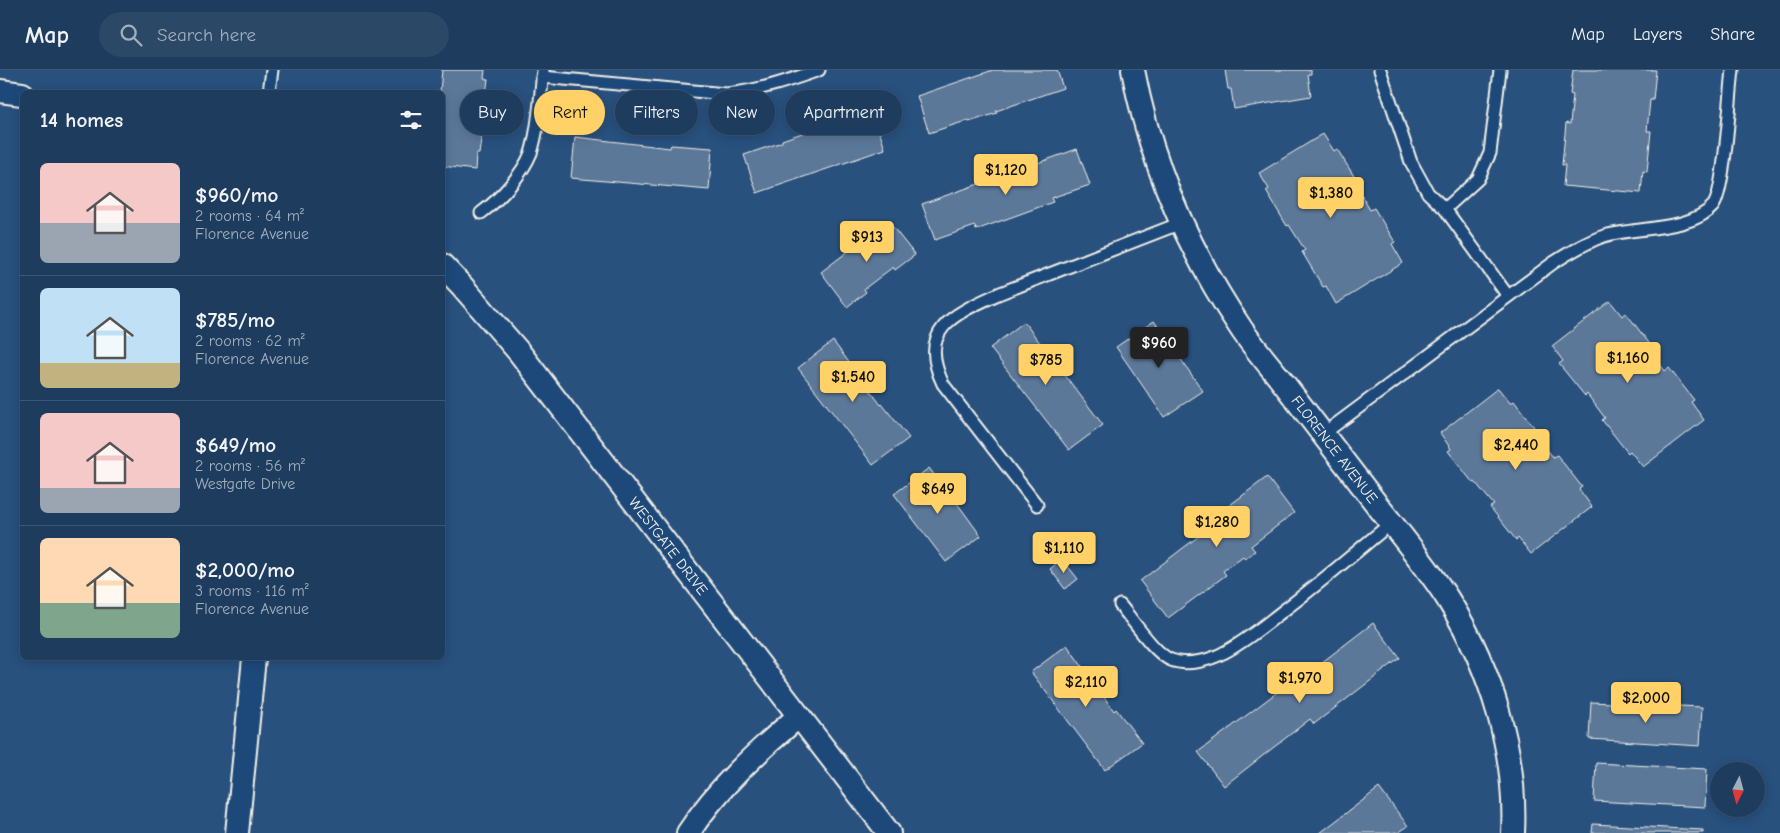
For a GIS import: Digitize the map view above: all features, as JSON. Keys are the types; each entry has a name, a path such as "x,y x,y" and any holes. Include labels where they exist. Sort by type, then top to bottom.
{"street":[{"name":"FLORENCE AVENUE","path":"1133,70 1151,144 1164,183 1194,249 1242,331 1391,522 1448,599 1469,636 1484,669 1504,730 1512,785 1513,833"},
{"path":"0,91 20,94"},
{"name":"WESTGATE DRIVE","path":"445,269 519,352 888,833"},
{"path":"237,833 254,660"},
{"path":"688,833 706,807 744,765 799,716"}],"lane":[{"path":"268,90 272,70"},
{"path":"481,213 511,184 527,162 532,151 543,74 726,94 774,86 819,70"},
{"path":"1380,70 1411,162 1428,193 1445,209 1508,296"},
{"path":"1445,209 1478,179 1490,153 1500,70"},
{"path":"1323,434 1553,263 1574,250 1604,236 1692,220 1714,205 1721,183 1733,70"},
{"path":"1037,504 943,384 936,370 936,336 946,323 971,306 1181,223"},
{"path":"1120,605 1158,651 1170,660 1179,662 1207,660 1222,654 1267,623 1332,574 1391,522"}],"building":[{"path":"442,70 485,70 484,78 488,79 486,90 460,90 460,135 482,135 479,154 476,154 475,170 445,166 445,90 440,90"},
{"path":"993,70 1057,70 1063,88 996,111 997,113 929,133 917,96"},
{"path":"1225,70 1311,70 1311,74 1308,74 1311,96 1234,109 1231,89 1228,89"},
{"path":"1573,70 1656,70 1653,100 1650,100 1647,131 1651,131 1647,172 1643,171 1641,193 1563,186 1565,165 1562,165 1566,123 1570,124 1573,95 1570,94"},
{"path":"1323,134 1334,151 1337,149 1357,181 1354,183 1370,210 1374,208 1395,242 1392,244 1403,263 1336,304 1326,286 1323,287 1302,252 1305,250 1289,225 1287,226 1266,191 1269,189 1259,173"},
{"path":"796,135 880,135 885,149 757,193 744,155 782,142 782,140"},
{"path":"575,137 670,148 671,145 712,148 709,190 571,178"},
{"path":"1077,149 1090,185 1051,198 1053,202 976,230 975,226 935,240 922,204"},
{"path":"888,221 915,255 895,270 893,267 864,289 866,292 847,307 821,272"},
{"path":"1610,301 1622,316 1626,313 1649,343 1646,346 1665,371 1669,368 1694,400 1691,402 1704,420 1643,467 1630,451 1628,453 1602,420 1605,418 1587,394 1585,396 1559,364 1563,361 1552,346"},
{"path":"1154,321 1203,391 1164,417 1116,347"},
{"path":"1024,322 1103,425 1069,450 990,348"},
{"path":"833,341 881,405 909,438 873,465 798,368"},
{"path":"1498,388 1510,403 1514,401 1537,431 1534,433 1553,457 1557,455 1582,487 1579,489 1592,507 1531,554 1518,538 1516,540 1490,507 1494,505 1475,482 1473,483 1448,451 1451,449 1440,433"},
{"path":"929,468 944,485 981,536 946,562 894,494"},
{"path":"1267,477 1294,513 1251,546 1255,551 1245,558 1243,556 1223,571 1226,575 1168,618 1140,581 1229,513 1226,508"},
{"path":"1062,559 1078,579 1065,589 1050,569"},
{"path":"1373,623 1400,658 1314,724 1310,719 1224,786 1198,752 1284,687 1286,690"},
{"path":"1067,645 1114,711 1116,709 1142,743 1105,770 1031,672"},
{"path":"1591,702 1702,707 1700,746 1589,739"},
{"path":"1596,763 1707,769 1705,807 1594,801"},
{"path":"1379,788 1408,826 1398,833 1320,833"},
{"path":"1593,824 1703,830 1703,833 1592,833"}]}
